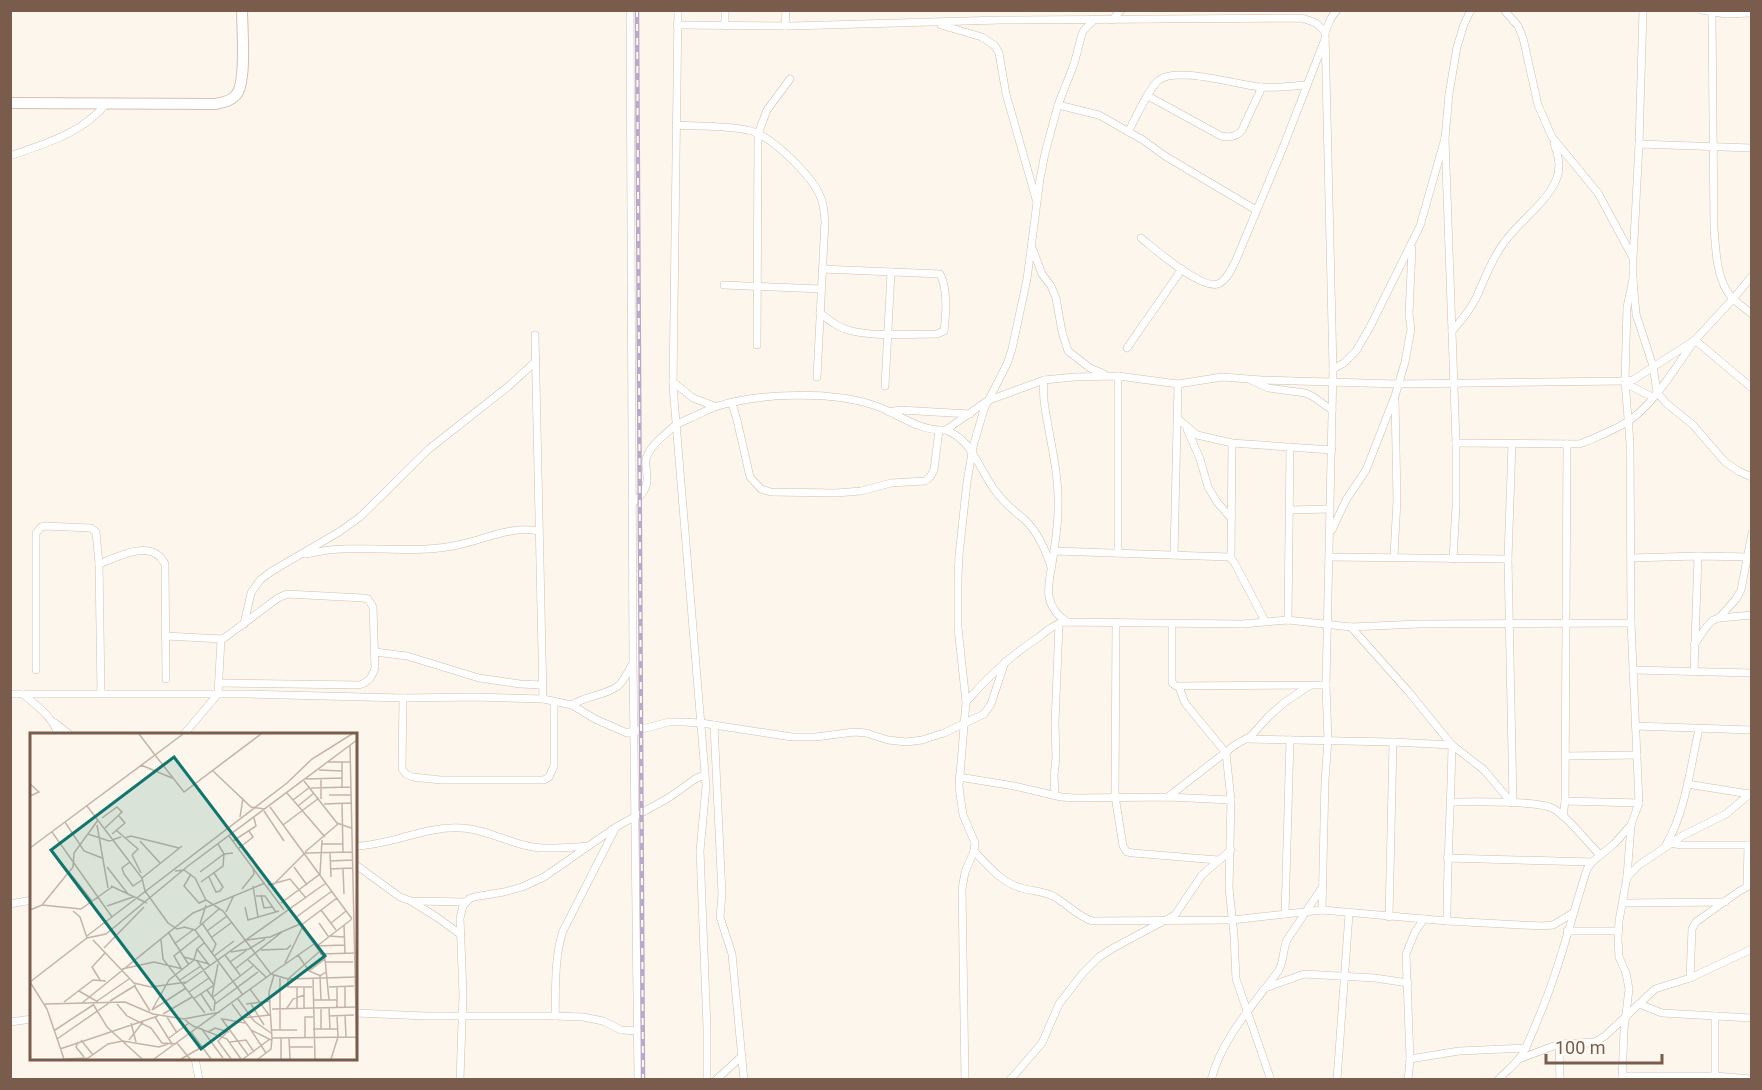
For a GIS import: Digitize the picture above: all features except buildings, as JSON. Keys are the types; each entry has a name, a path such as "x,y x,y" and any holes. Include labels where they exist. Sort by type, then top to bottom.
{"main road":[{"path":"10,103 215,104 231,100 237,94 241,83 242,10"}],"street":[{"path":"630,10 633,663 638,1080"},
{"path":"676,10 673,382 706,794 700,851 707,1080"},
{"path":"724,26 725,10"},
{"path":"786,10 786,26"},
{"path":"1112,20 1121,10"},
{"path":"1142,238 1182,269 1208,285 1220,283 1227,276 1236,260 1282,150 1331,18 1337,10"},
{"path":"1453,559 1456,443 1445,138 1457,47 1471,10"},
{"path":"1452,331 1476,298 1503,243 1540,203 1558,178 1559,162 1538,105 1523,38 1512,17 1504,10"},
{"path":"1643,10 1633,279 1636,314 1653,366 1655,394"},
{"path":"1701,10 1752,13"},
{"path":"1712,12 1716,248 1727,292 1752,314"},
{"path":"677,23 786,26 1000,20 1112,20 1280,14 1308,19 1316,23 1326,35 1333,369 1326,685 1328,740 1322,910"},
{"path":"965,1080 962,889 965,872 974,851 973,837 961,808 959,777 966,702 958,628 958,578 967,482 972,451 987,401 1007,364 1022,310 1045,153 1058,105 1074,64 1082,34 1094,20"},
{"path":"933,23 982,37 995,46 999,53 1006,94 1037,203"},
{"path":"1128,132 1153,87 1160,79 1168,75 1218,79 1262,87 1306,85"},
{"path":"757,345 758,134 767,110 790,79"},
{"path":"1148,96 1221,136 1232,137 1239,134 1242,129 1262,87"},
{"path":"10,156 74,131 94,119 106,104"},
{"path":"1058,105 1099,115 1256,210"},
{"path":"676,125 743,129 758,134 800,169 812,182 821,198 825,221 817,377"},
{"path":"1333,369 1344,363 1356,351 1413,243 1445,138"},
{"path":"1552,138 1598,193 1634,259"},
{"path":"1639,144 1752,148"},
{"path":"1330,535 1346,501 1366,471 1395,396 1411,329 1409,314 1413,243"},
{"path":"1032,244 1042,274 1056,298 1068,351 1094,370 1109,376"},
{"path":"820,313 832,323 849,330 888,334 937,334 944,331 946,312 940,274 822,269"},
{"path":"1127,348 1182,269"},
{"path":"885,386 891,272"},
{"path":"1456,443 1579,444 1628,422 1655,394 1695,340 1752,276"},
{"path":"1633,279 1627,307 1626,383 1632,558 1631,623 1639,803 1631,825 1627,877 1618,931 1619,957 1626,973 1629,989 1622,1078 1715,1076 1751,1079"},
{"path":"723,285 821,289"},
{"path":"535,335 543,699"},
{"path":"1626,383 1695,340"},
{"path":"1695,340 1752,388"},
{"path":"244,624 251,593 260,580 360,517 429,449 510,385 536,360"},
{"path":"732,403 750,477 760,489 771,492 836,493 861,491 891,483 925,481 934,470 943,430 987,401 1044,380 1109,376 1178,384 1216,377 1398,384 1626,383 1655,394 1693,425 1725,462 1752,477"},
{"path":"1118,376 1118,553"},
{"path":"1249,379 1268,388 1305,393 1332,410"},
{"path":"1044,380 1045,407 1058,482 1058,510 1048,586 1050,602 1057,615 1067,622"},
{"path":"673,382 693,398 714,406"},
{"path":"1174,555 1178,384"},
{"path":"632,504 646,488 648,482 647,456 657,442 675,425 714,406 732,403 771,397 802,396 844,399 873,405 925,428 943,430 959,436 972,451 998,495 1024,519 1038,537 1051,567"},
{"path":"1394,556 1397,500 1395,396"},
{"path":"889,411 970,414"},
{"path":"1177,418 1197,435 1232,443 1332,450"},
{"path":"1185,427 1200,459 1208,487 1217,502 1232,518"},
{"path":"1232,443 1231,558 1265,621"},
{"path":"1512,443 1508,559 1512,802"},
{"path":"1563,816 1566,801 1567,444"},
{"path":"1288,620 1290,447"},
{"path":"1290,510 1330,509"},
{"path":"36,670 36,533 45,526 91,528 96,532 99,564 101,693"},
{"path":"300,555 345,549 433,549 462,544 515,529 538,531"},
{"path":"1719,618 1736,599 1740,590 1750,557 1752,533"},
{"path":"99,564 147,550 159,554 165,564 166,679"},
{"path":"1054,551 1231,558"},
{"path":"1694,671 1698,556"},
{"path":"1330,557 1508,559"},
{"path":"1632,558 1750,557"},
{"path":"165,636 221,639 287,594 363,598 368,599 373,607 375,668 366,683 359,686 219,683"},
{"path":"1694,645 1713,620 1752,615"},
{"path":"966,702 1005,662 1059,624 1067,622 1242,624 1288,620 1351,627 1419,624 1631,623"},
{"path":"1116,622 1116,796 1123,846 1127,852 1218,860"},
{"path":"1055,795 1059,624"},
{"path":"1172,624 1172,682 1179,687 1326,685"},
{"path":"1351,627 1452,745 1484,770 1512,802"},
{"path":"186,733 218,694 221,639"},
{"path":"375,652 416,658 479,678 542,685"},
{"path":"10,694 218,694 543,699 572,705 595,719 623,732 631,733 669,722 701,723 792,737 854,732 906,742 931,737 980,717 987,711 1005,662"},
{"path":"572,705 618,686 633,663"},
{"path":"1633,669 1752,673"},
{"path":"1168,797 1246,739 1285,702 1310,685"},
{"path":"1179,687 1185,703 1226,753 1231,800 1229,888 1236,979 1270,1080"},
{"path":"23,694 67,733"},
{"path":"403,698 402,770 412,777 441,780 544,780 549,777 555,766 554,703"},
{"path":"53,722 57,733"},
{"path":"714,725 722,894 720,917 732,954 744,1080"},
{"path":"1635,726 1752,730"},
{"path":"1668,845 1681,812 1699,729"},
{"path":"1246,739 1452,745"},
{"path":"1285,914 1290,740"},
{"path":"1389,917 1393,742"},
{"path":"1447,921 1452,745"},
{"path":"1566,756 1636,755"},
{"path":"411,901 465,902 474,897 522,887 544,877 616,827 704,775"},
{"path":"959,777 1075,798 1116,796 1231,800"},
{"path":"1687,784 1750,793"},
{"path":"1627,877 1668,845 1726,814 1750,793"},
{"path":"1566,801 1639,803"},
{"path":"1451,802 1512,802 1551,807 1563,816 1600,855"},
{"path":"1498,1080 1519,1059 1526,1048 1562,952 1587,869 1631,825"},
{"path":"555,1016 557,956 563,931 616,827"},
{"path":"357,846 437,829 459,828 474,829 532,847 590,846"},
{"path":"1668,845 1750,845 1750,885 1696,922 1692,929 1690,978"},
{"path":"1010,1080 1042,1043 1059,1004 1083,973 1099,957 1167,920 1181,908 1194,885 1231,850"},
{"path":"974,851 1002,878 1018,888 1049,894 1085,919 1092,921 1232,920 1322,910 1389,917 1542,926 1553,925 1573,914"},
{"path":"1447,858 1592,862"},
{"path":"357,866 400,897 411,901 460,934"},
{"path":"1211,1080 1226,1045 1279,970 1283,962 1287,940 1322,888"},
{"path":"10,904 30,900"},
{"path":"452,1080 460,1078 463,1015 460,934 461,911 465,902"},
{"path":"1623,903 1725,902"},
{"path":"1337,1080 1349,914"},
{"path":"1408,1080 1410,1059 1406,954 1414,932 1424,919"},
{"path":"1567,931 1618,931"},
{"path":"1519,1059 1559,1044 1595,1042 1626,1018 1655,989 1690,978 1752,949"},
{"path":"1266,988 1304,974 1408,983"},
{"path":"1640,1004 1662,1014 1752,1018"},
{"path":"357,1013 583,1017 603,1021 621,1030 637,1031"},
{"path":"1715,1016 1715,1076"},
{"path":"10,1022 30,1019"},
{"path":"1559,1044 1560,1080"},
{"path":"1410,1059 1459,1051 1526,1048 1535,1052"},
{"path":"716,1080 742,1056"},
{"path":"195,1060 200,1080"}],"railway":[{"path":"637,10 643,1080"}]}
